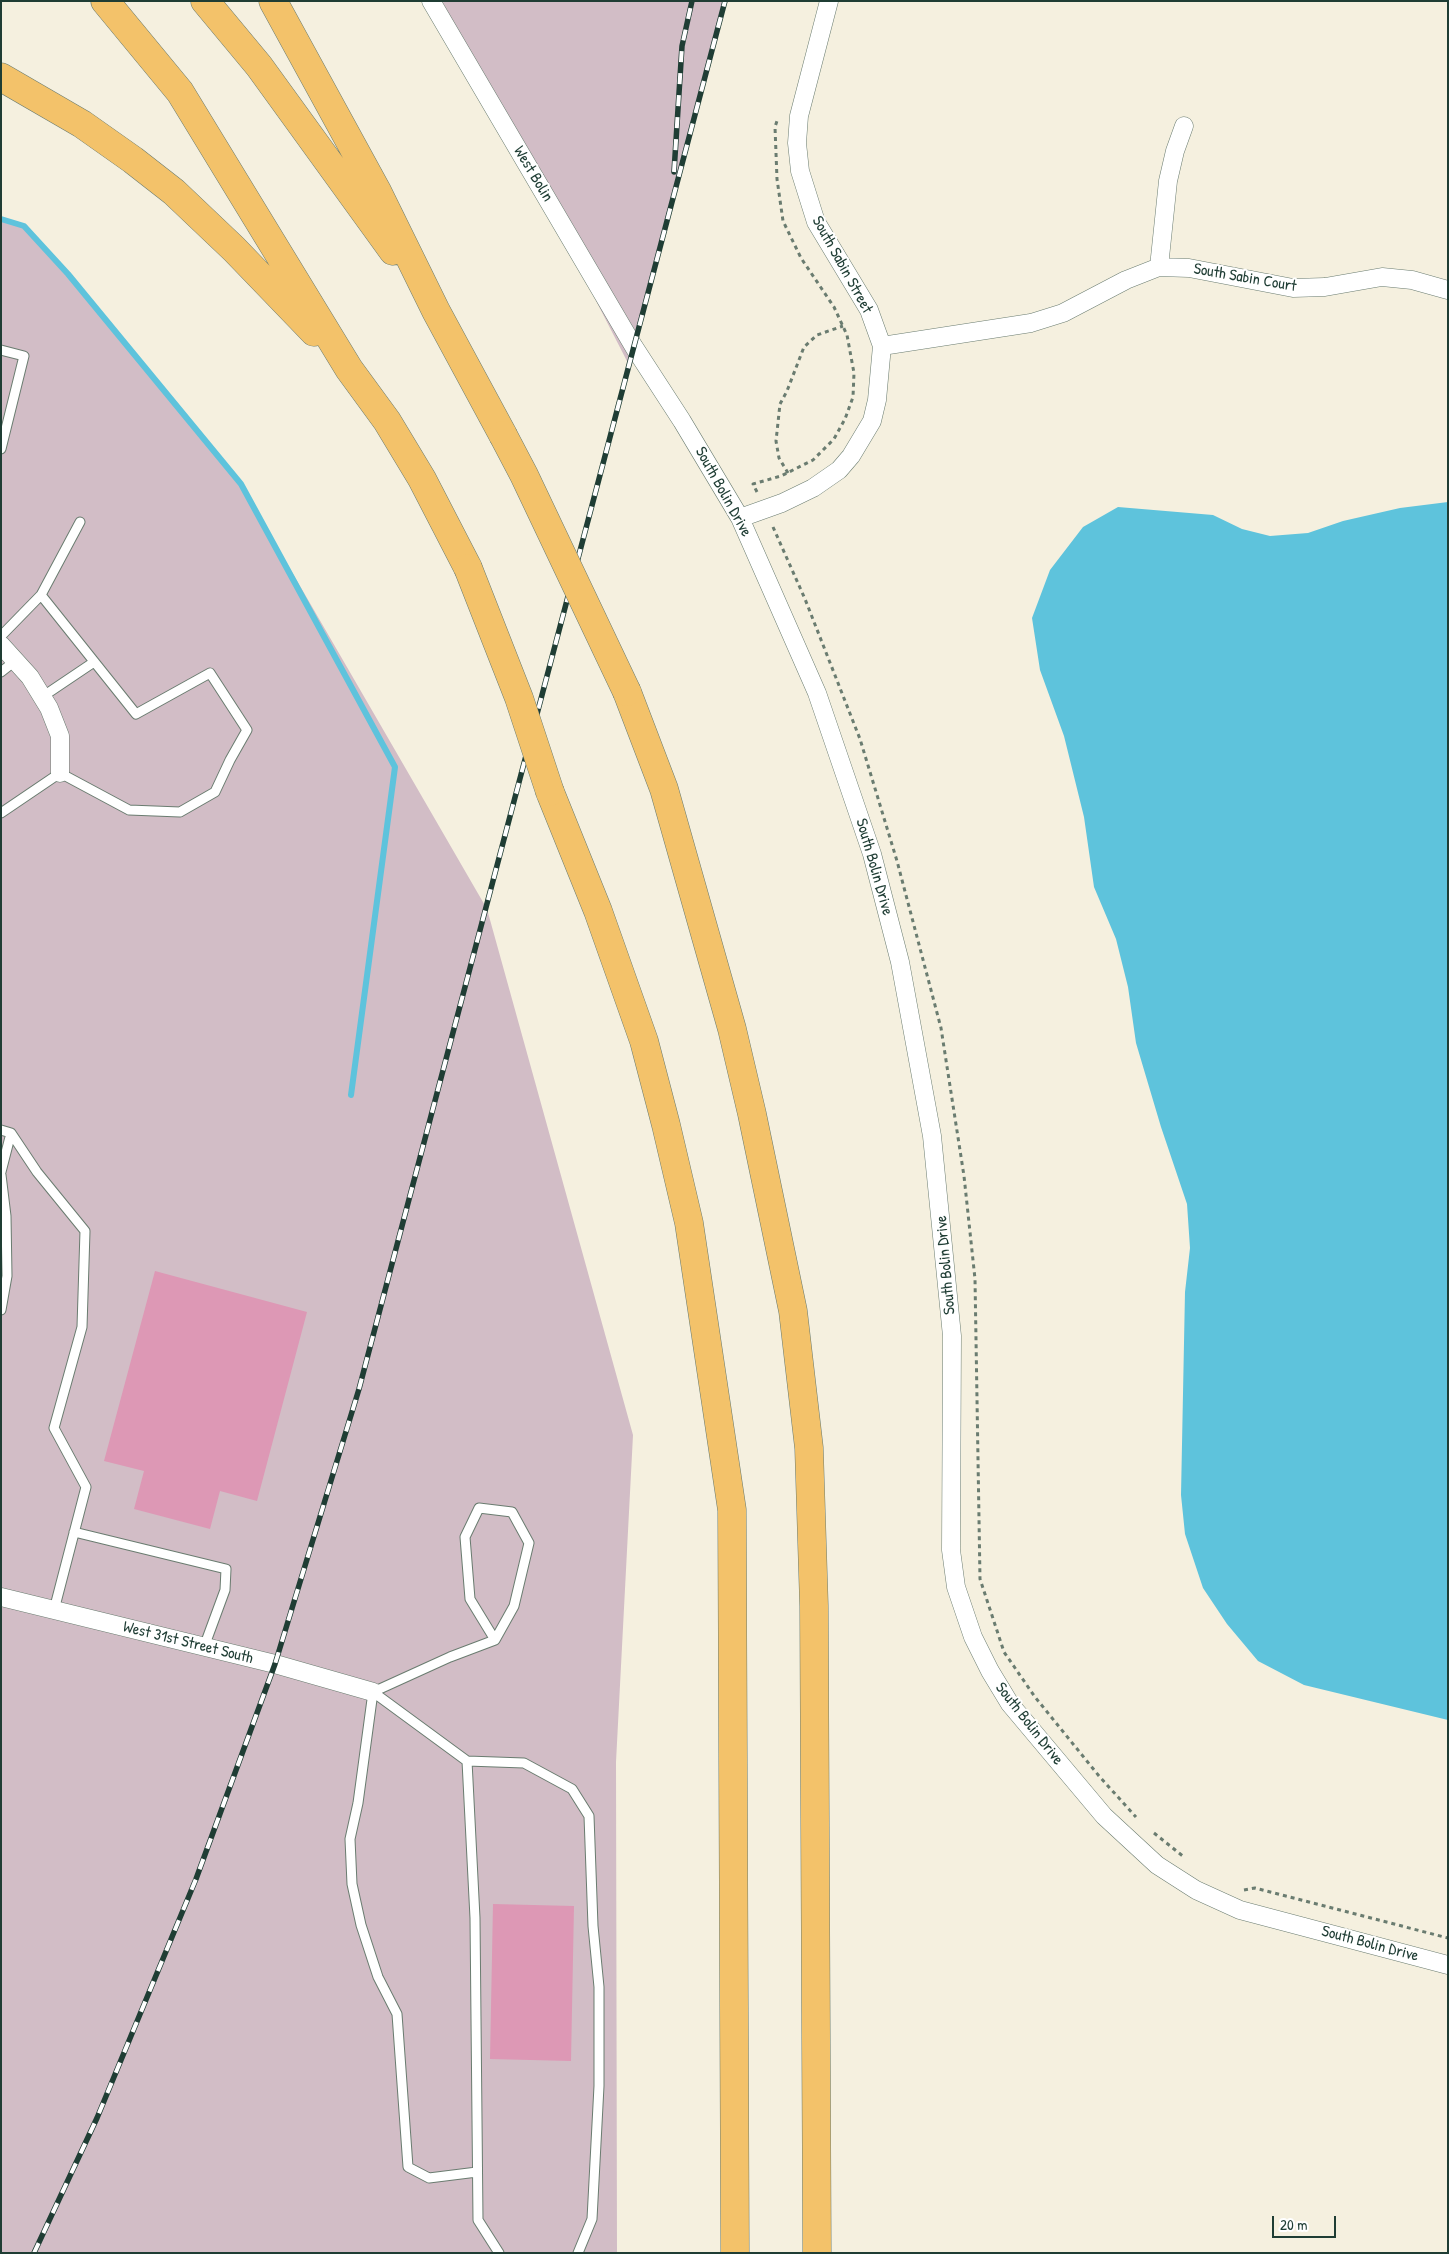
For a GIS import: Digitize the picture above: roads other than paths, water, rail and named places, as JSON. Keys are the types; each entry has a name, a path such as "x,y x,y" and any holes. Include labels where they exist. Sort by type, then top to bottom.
{"highway":[{"path":"105,1 180,92 349,369 387,421 422,479 468,568 519,698 550,792 598,911 644,1041 689,1223 732,1510 735,2253"},
{"path":"205,1 259,66 436,311"},
{"path":"273,1 377,191 436,311 524,475 626,692 664,789 732,1029 752,1114 793,1311 809,1448 814,1606 817,2253"},
{"path":"1,77 82,124 174,192 234,249 349,369"}],"street":[{"name":"West Bolin","path":"431,1 634,347"},
{"name":"South Sabin Street","path":"740,518 813,488 839,470 851,456 872,421 877,400 882,346 869,310 816,222 800,171 797,142 799,116 829,1"},
{"path":"1159,267 1168,181 1175,151 1184,126"},
{"name":"South Sabin Court","path":"882,346 1039,320 1063,314 1126,280 1159,267 1189,268 1293,288 1325,287 1382,277 1412,280 1448,290"},
{"name":"South Bolin Drive","path":"634,347 682,421 740,518 817,693 872,854 900,962 932,1136 952,1336 951,1550 956,1587 973,1637 990,1671 1010,1704 1104,1816 1157,1864 1196,1890 1240,1910 1448,1965"},
{"path":"1,645 30,677 49,708 60,736 60,773"},
{"name":"West 31st Street South","path":"1,1597 204,1647 373,1692"}],"lane":[{"path":"1,350 24,356 1,449"},
{"path":"1,636 40,595 80,522"},
{"path":"1,813 60,773 129,810 180,812 215,792 247,730 210,673 136,714 40,595"},
{"path":"1,672 15,661"},
{"path":"42,697 94,662"},
{"path":"1,1130 11,1133 37,1172 85,1231 82,1327 54,1428 86,1486 54,1610"},
{"path":"1,1310 7,1276 6,1216 1,1174 11,1133"},
{"path":"373,1692 450,1657 495,1640 514,1606 530,1543 512,1512 479,1508 465,1537 470,1599 495,1640"},
{"path":"74,1532 226,1569 225,1590 204,1647"},
{"path":"373,1692 467,1762 524,1763 572,1789 589,1816 593,1926 599,1987 599,2086 592,2219 578,2253"},
{"path":"373,1692 358,1802 350,1839 352,1884 361,1925 378,1978 396,2014 408,2167 429,2178 477,2172"},
{"path":"467,1762 475,1918 478,2220 499,2253"}],"water":[{"path":"1448,502 1448,1720 1304,1685 1258,1661 1227,1624 1203,1588 1185,1534 1181,1495 1185,1292 1190,1248 1187,1204 1161,1127 1136,1043 1128,987 1116,939 1094,887 1084,817 1064,736 1040,670 1032,618 1050,570 1083,527 1118,507 1213,515 1242,529 1270,536 1308,533 1343,521 1400,508"}],"waterway":[{"path":"1,219 24,226 68,274 241,484 395,767 351,1095"}],"railway":[{"path":"674,172 682,46 692,1"},
{"path":"34,2253 97,2118 196,1879 275,1664 359,1389 725,1"}]}
